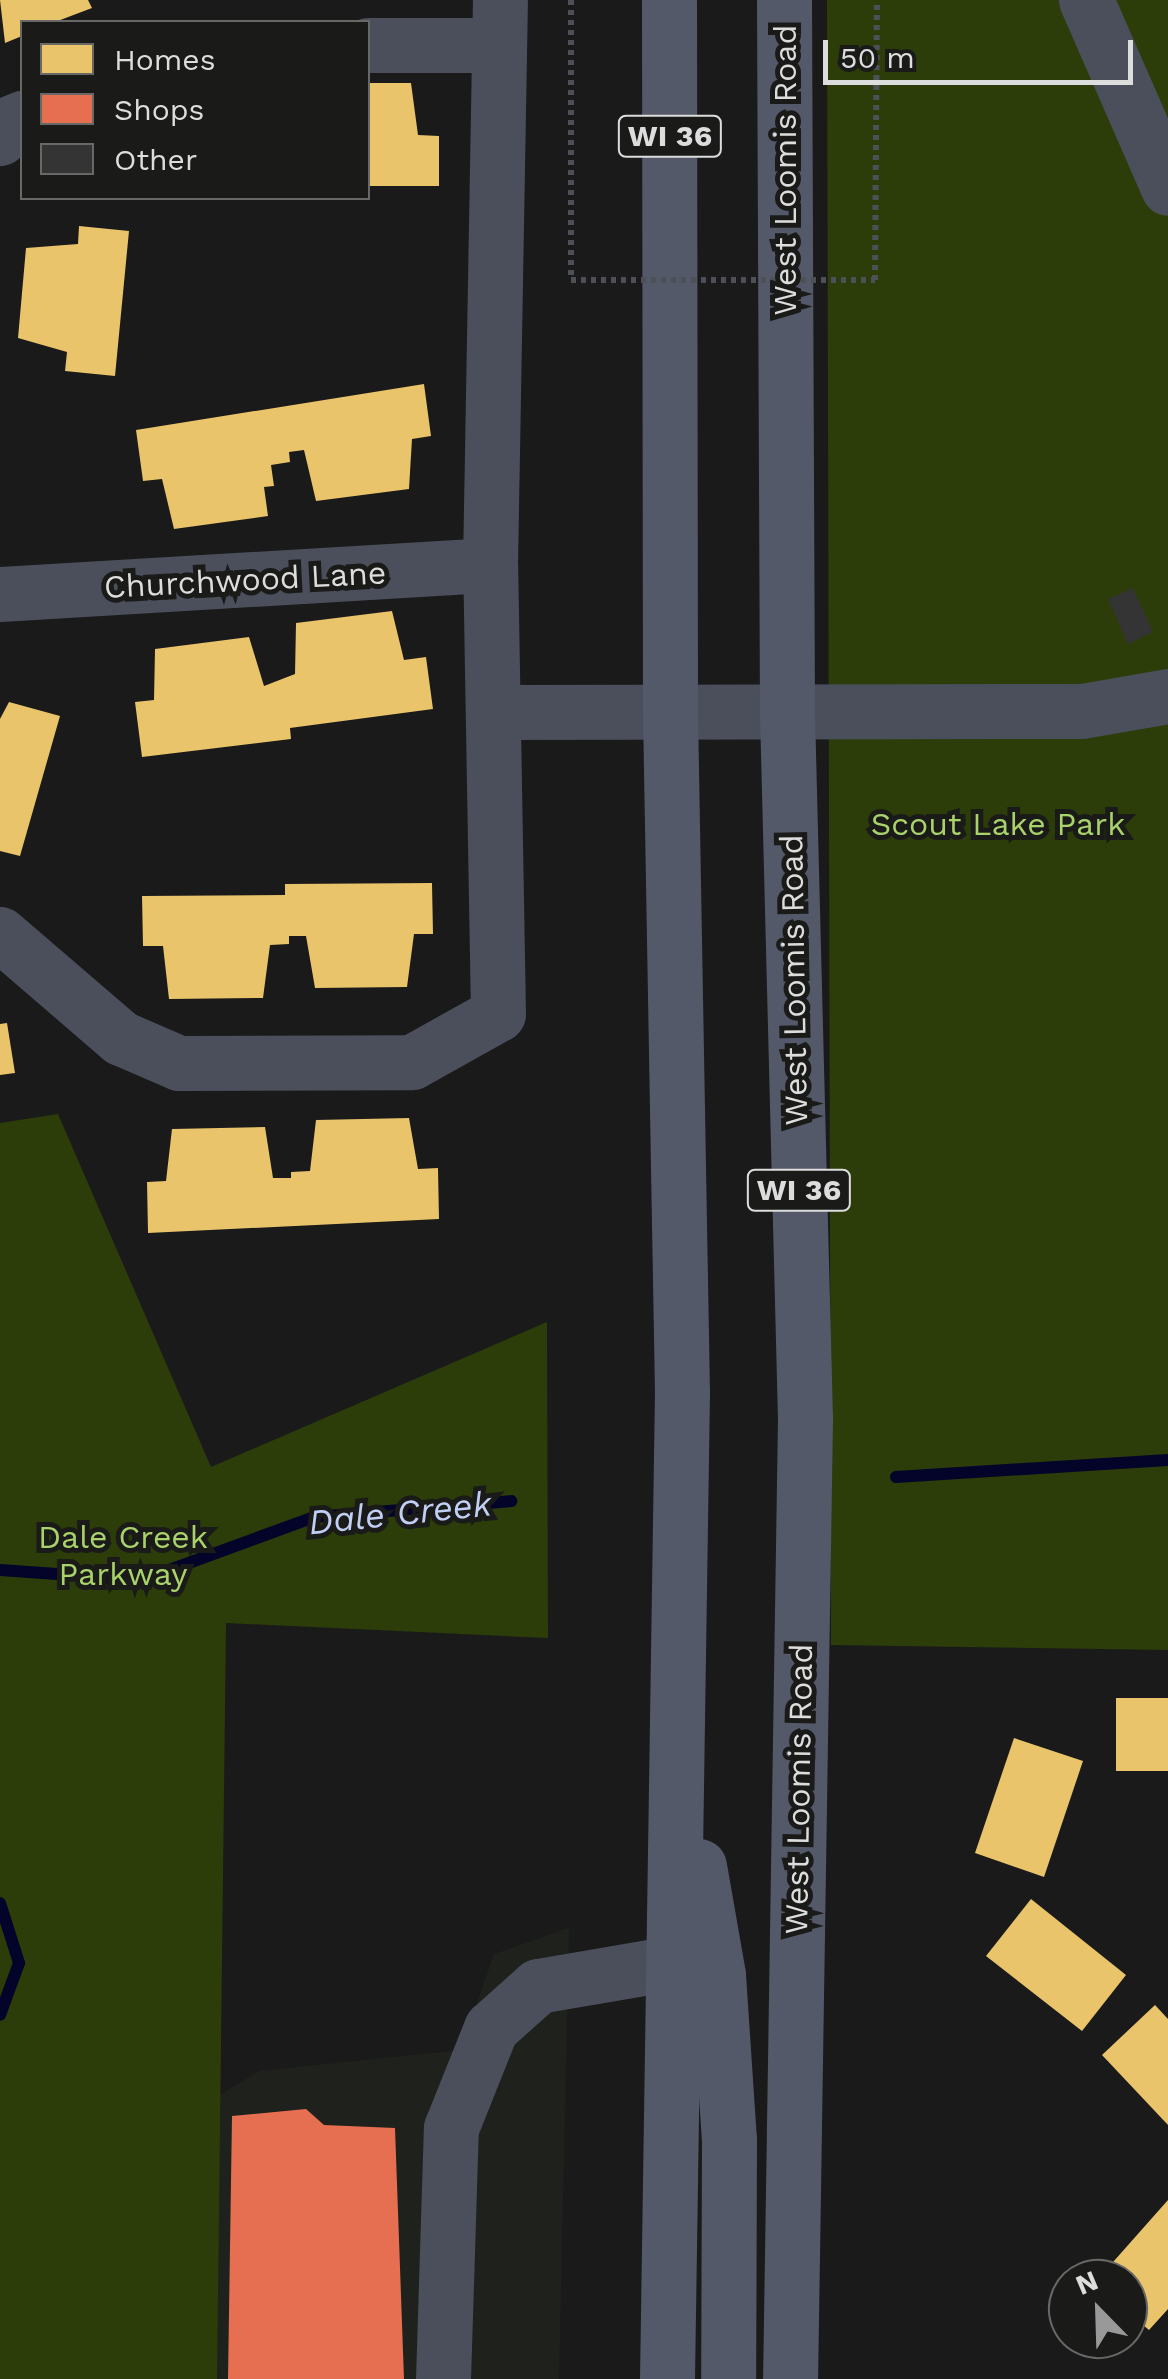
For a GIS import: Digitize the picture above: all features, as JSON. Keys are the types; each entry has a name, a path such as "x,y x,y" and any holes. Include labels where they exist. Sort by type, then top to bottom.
{"main road":[{"name":"WI 36","path":"667,2379 682,1393 670,712 670,0"},
{"name":"West Loomis Road","path":"784,0 787,713 805,1418 790,2379"},
{"path":"677,1735 718,1975 729,2139 728,2379"}],"street":[{"path":"1086,0 1168,188"},
{"path":"0,934 121,1038 179,1063 412,1062 498,1014 490,565 499,22 370,45"},
{"path":"0,138 3,126 20,119"},
{"name":"Churchwood Lane","path":"0,594 490,565"},
{"path":"492,712 1082,711 1168,696"},
{"path":"443,2379 451,2128 491,2028 538,1986 673,1963"}],"path":[{"path":"571,0 571,280 875,280 877,0"}],"shaded area":[{"path":"569,1928 559,2379 177,2379 168,2127 259,2071 461,2050 494,1954"}],"green space":[{"name":"Scout Lake Park","path":"827,0 1168,0 1168,1650 831,1645"},
{"name":"Dale Creek Parkway","path":"58,1114 211,1467 547,1322 548,1638 226,1623 217,2379 0,2379 0,1123"}],"building: Homes":[{"path":"0,0 88,0 92,8 60,20 20,20 20,37 5,43"},
{"path":"370,83 411,83 418,135 439,136 439,186 370,186"},
{"path":"79,226 129,231 115,376 65,371 67,352 18,338 26,248 78,244"},
{"path":"424,384 431,436 412,439 409,489 316,501 304,450 289,452 290,462 271,465 274,486 264,487 268,516 174,529 162,479 143,481 136,430"},
{"path":"392,611 404,660 426,657 433,709 290,728 291,739 142,757 135,702 154,700 155,649 249,637 264,686 295,674 296,623"},
{"path":"9,702 60,716 20,856 0,851 0,719"},
{"path":"432,883 433,934 414,934 407,987 315,988 306,936 289,936 289,944 270,945 263,998 169,999 163,946 143,946 142,896 285,895 285,884"},
{"path":"7,1023 15,1073 0,1075 0,1024"},
{"path":"409,1118 418,1169 438,1168 439,1219 148,1233 147,1182 166,1181 172,1129 265,1127 273,1178 291,1178 291,1172 310,1171 316,1120"},
{"path":"1116,1698 1168,1698 1168,1771 1116,1771"},
{"path":"1014,1738 1083,1761 1044,1877 975,1853"},
{"path":"1031,1899 1126,1975 1082,2031 986,1956"},
{"path":"1155,2005 1168,2019 1168,2125 1102,2055"},
{"path":"1168,2200 1168,2309 1149,2330 1148,2259 1116,2259"}],"building: Shops":[{"path":"306,2109 324,2125 395,2128 404,2379 228,2379 232,2116"}],"building: Other":[{"path":"1133,588 1153,632 1128,644 1108,599"}],"waterway":[{"name":"Dale Creek","path":"896,1477 1168,1460"},
{"name":"Dale Creek","path":"0,1570 142,1580 314,1517 511,1501"},
{"name":"Dale Creek","path":"0,1903 19,1963 0,2015"}]}
